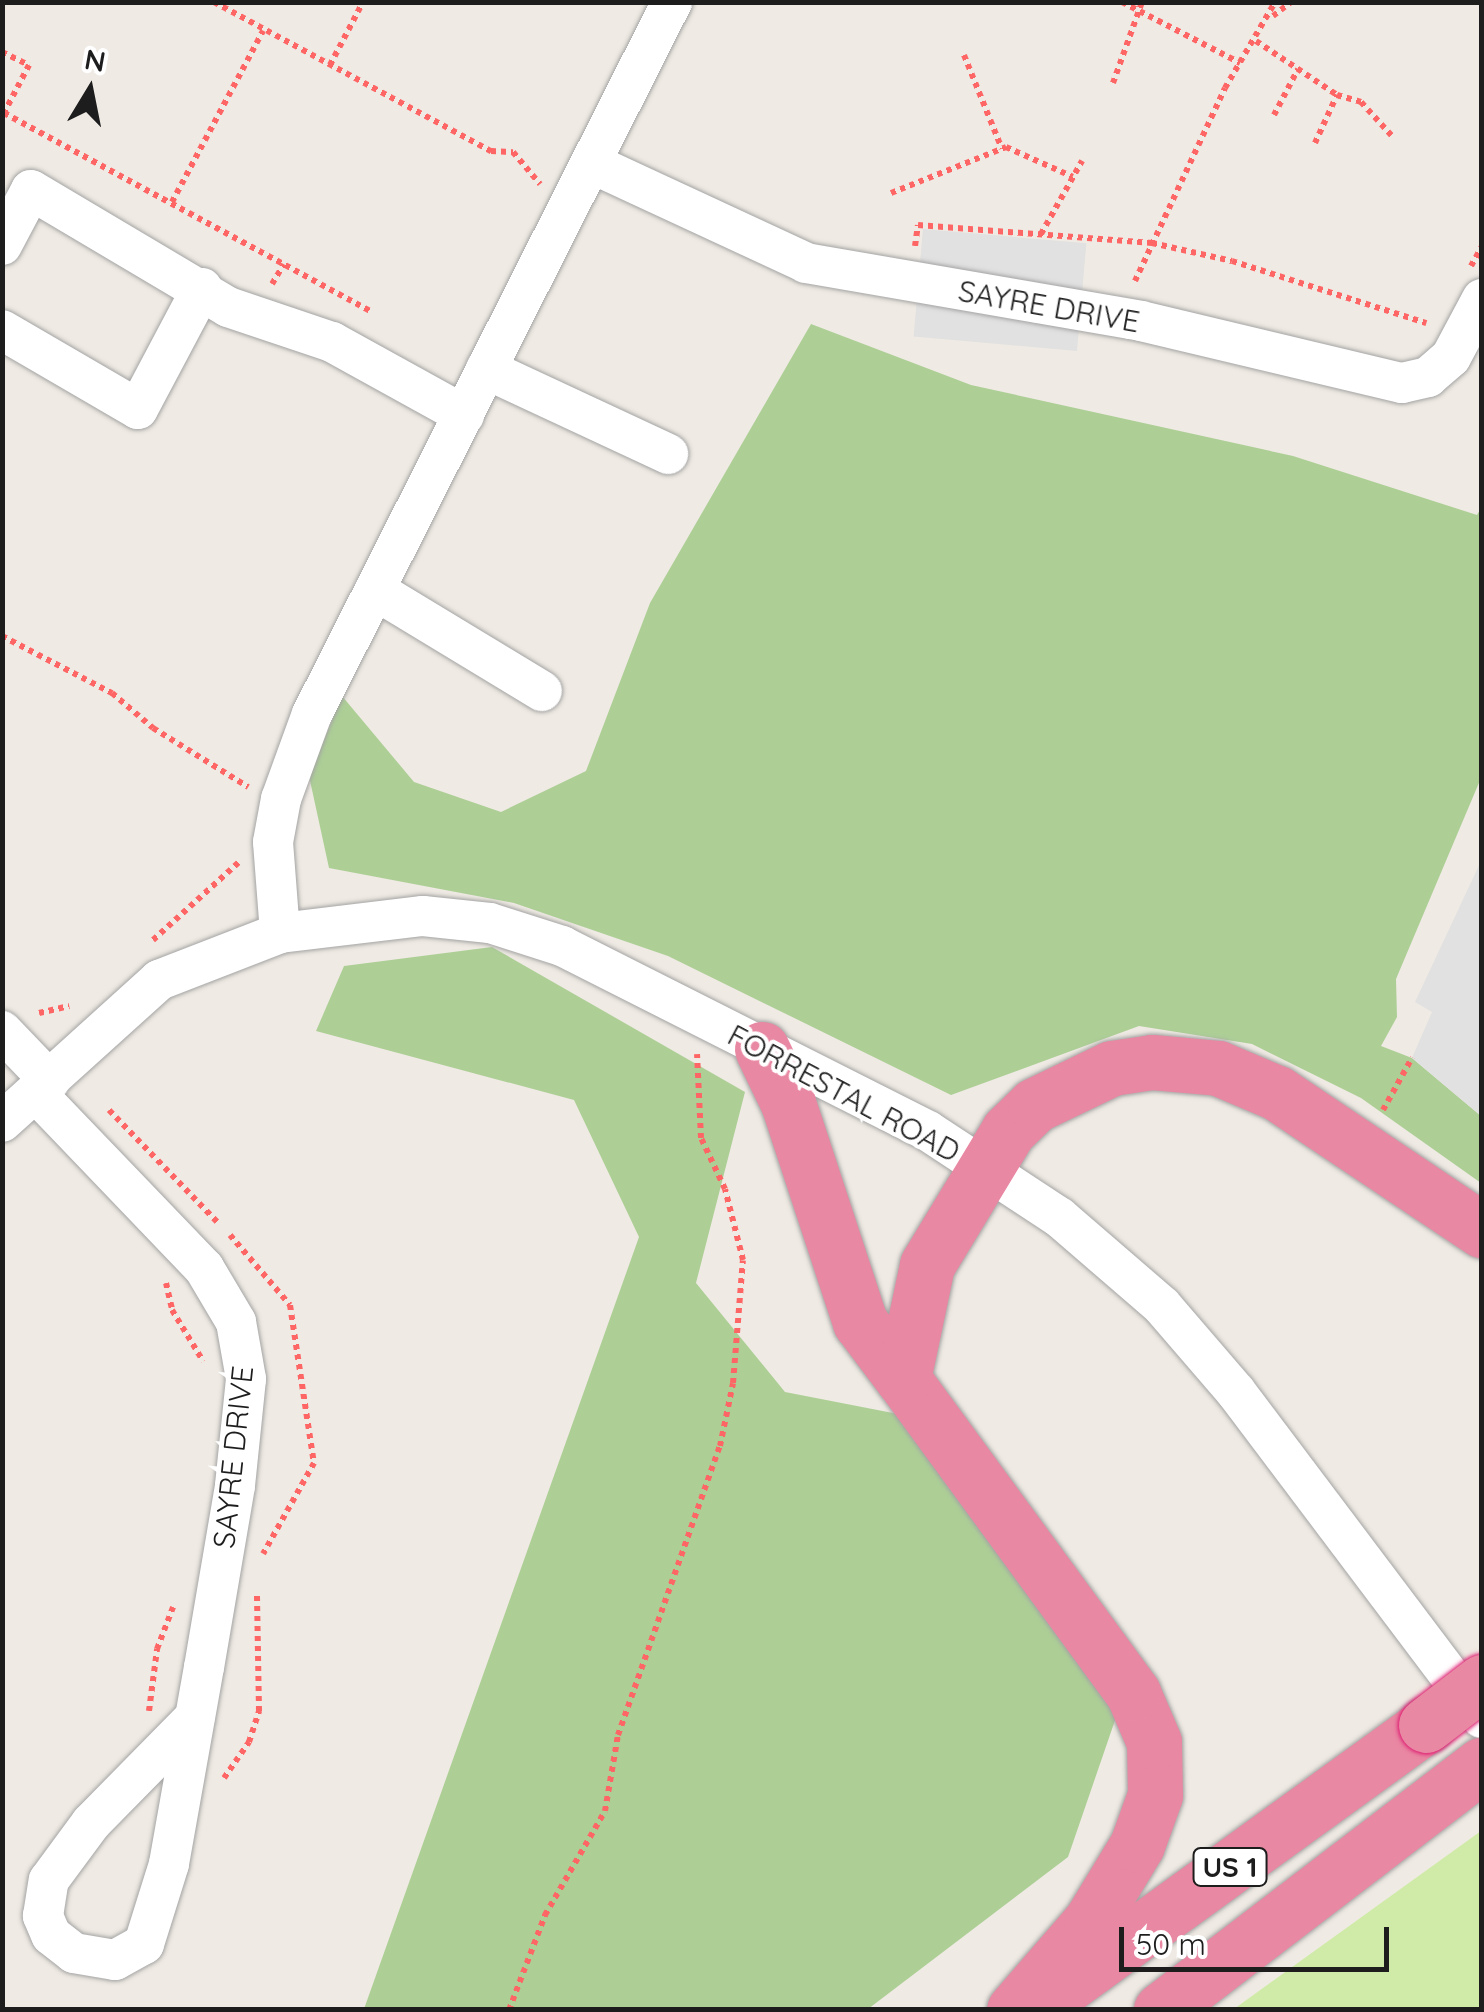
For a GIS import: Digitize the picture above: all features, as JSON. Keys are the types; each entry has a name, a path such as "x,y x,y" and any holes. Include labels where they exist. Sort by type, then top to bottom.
{"highway":[{"path":"762,1050 788,1103 860,1322 1134,1692 1154,1742 1154,1794 1138,1844 1091,1921 1014,2010"},
{"path":"903,1379 927,1265 1008,1131 1035,1105 1112,1068 1152,1062 1218,1068 1276,1092 1362,1146 1482,1230"},
{"name":"US 1","path":"1033,2010 1482,1682"},
{"name":"US 1","path":"1161,2010 1476,1770"}],"street":[{"path":"2,1122 159,980 280,933 272,868 280,807 312,714 591,163 667,4"},
{"name":"SAYRE DRIVE","path":"591,163 806,263 1141,321 1402,382 1428,377 1451,357 1473,289"},
{"path":"2,245 32,190 240,312 332,342 464,415"},
{"path":"2,330 138,409 202,288"},
{"path":"486,370 668,454"},
{"path":"375,590 542,692"},
{"name":"FORRESTAL ROAD","path":"280,933 423,916 490,924 562,946 928,1131 1059,1217 1162,1306 1236,1392 1482,1718"},
{"name":"SAYRE DRIVE","path":"2,1032 43,1087 204,1268 236,1322 245,1356 235,1486 195,1717 169,1864 144,1944 115,1960 74,1953 51,1934 43,1916 49,1880 91,1823 195,1717"}],"path":[{"path":"214,2 491,150 513,152 527,176 570,203"},
{"path":"330,66 363,2"},
{"path":"1122,2 1140,6 1240,63"},
{"path":"1272,17 1276,2"},
{"path":"1134,282 1240,63 1272,17 1291,2"},
{"path":"1112,83 1140,6"},
{"path":"172,202 264,30"},
{"path":"1256,41 1338,95 1361,102 1393,137"},
{"path":"2,52 29,65 3,115 370,311"},
{"path":"964,55 1002,149"},
{"path":"1274,115 1298,69"},
{"path":"1316,143 1338,95"},
{"path":"891,193 1002,149 1073,178"},
{"path":"1041,234 1082,161"},
{"path":"914,256 918,224 1152,243 1232,261 1439,327"},
{"path":"1473,289 1482,246"},
{"path":"2,636 112,693 152,728 280,807"},
{"path":"509,2010 545,1915 605,1811 618,1735 720,1446 734,1383 743,1260 725,1190 701,1138 696,1043"},
{"path":"1362,1146 1412,1058"},
{"path":"165,1276 172,1310 211,1373"},
{"path":"146,1719 157,1648 176,1598"}],"green space":[{"path":"811,324 971,385 1293,456 1477,515 1481,508 1481,778 1396,979 1397,1017 1381,1046 1412,1058 1481,1116 1481,1183 1361,1098 1252,1044 1139,1026 951,1095 668,956 514,903 329,868 309,776 342,696 414,782 501,812 586,771 650,603"},
{"path":"492,947 745,1092 696,1283 785,1392 898,1414 1122,1700 1068,1857 868,2009 364,2009 639,1237 574,1100 316,1031 344,966"},
{"path":"1481,1831 1481,2009 1234,2009"}],"shaded area":[{"path":"923,229 1086,243 1077,351 914,337"},
{"path":"1481,861 1482,1116 1412,1058 1432,1012 1415,1002"}]}
